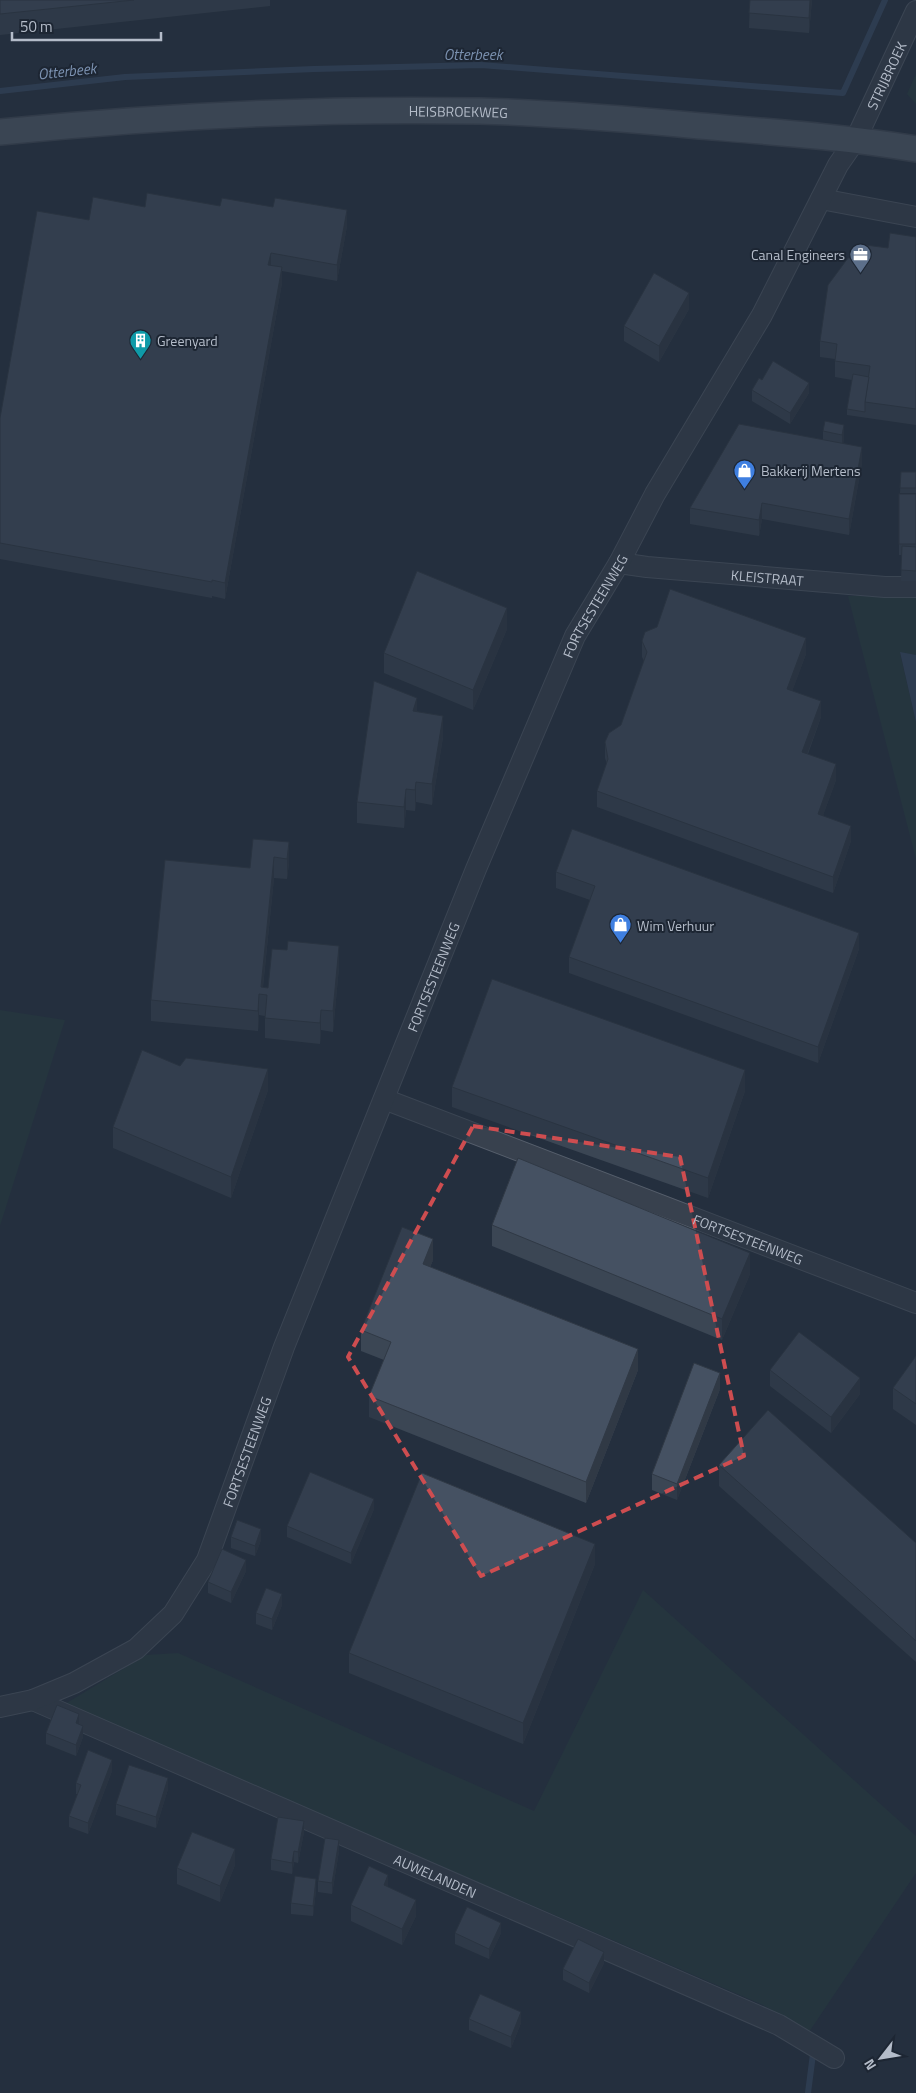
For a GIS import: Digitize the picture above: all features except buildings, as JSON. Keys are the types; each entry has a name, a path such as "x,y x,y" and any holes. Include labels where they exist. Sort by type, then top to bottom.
{"main road":[{"name":"HEISBROEKWEG","path":"0,132 103,122 320,112 480,111 622,119 856,139 916,149"}],"street":[{"name":"STRIJBROEK","path":"856,139 916,11"},
{"name":"FORTSESTEENWEG","path":"0,1707 33,1700 74,1683 136,1649 174,1614 207,1560 284,1347 476,869 575,636 619,563 655,494 762,315 838,165 856,139"},
{"path":"821,199 916,217"},
{"name":"KLEISTRAAT","path":"619,563 875,586 916,587"},
{"name":"FORTSESTEENWEG","path":"384,1099 916,1303"},
{"name":"AUWELANDEN","path":"33,1700 779,2025 834,2058"}],"highlighted area":[{"path":"473,1126 680,1157 744,1456 481,1576 348,1357"}],"green space":[{"path":"916,74 916,104 907,94"},
{"path":"916,595 916,655 900,653 916,722 916,859 848,596"},
{"path":"0,1010 65,1020 0,1226"},
{"path":"643,1590 916,1836 916,1873 809,2032 763,2005 65,1704 146,1655 178,1653 534,1811"}],"water":[{"path":"900,652 916,655 916,722"}],"waterway":[{"name":"Otterbeek","path":"0,91 125,77 314,69 481,65 843,93 885,0"},
{"path":"808,2093 813,2054"}],"place":[{"name":"Canal Engineers","path":"861,273"},
{"name":"Greenyard","path":"141,359"},
{"name":"Bakkerij Mertens","path":"745,489"},
{"name":"Wim Verhuur","path":"621,944"}]}
